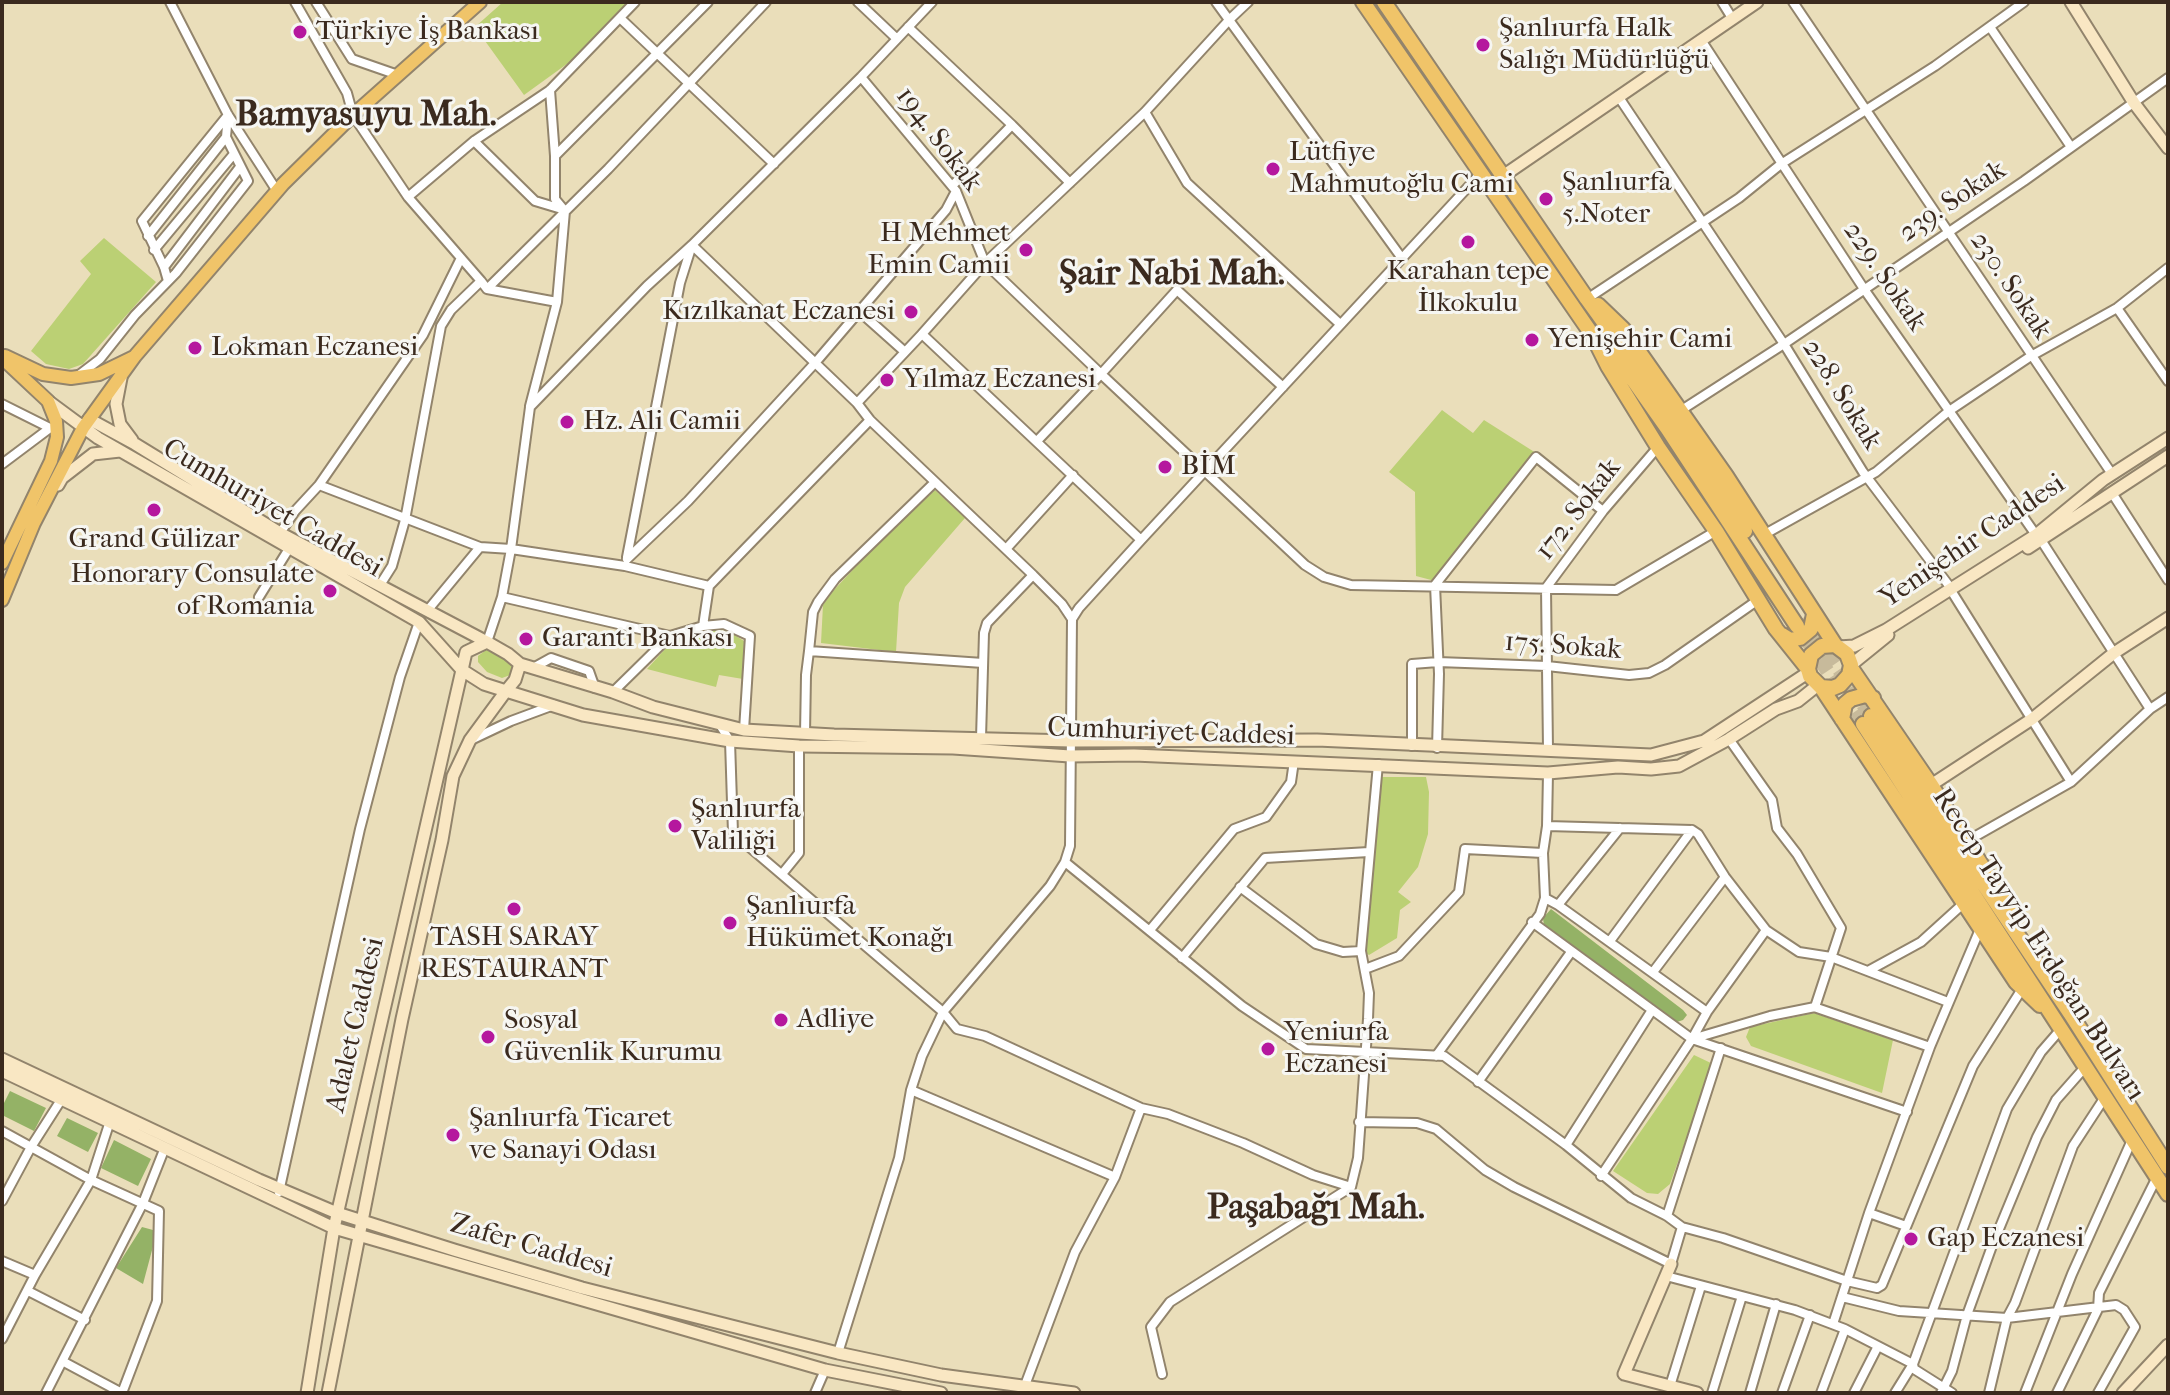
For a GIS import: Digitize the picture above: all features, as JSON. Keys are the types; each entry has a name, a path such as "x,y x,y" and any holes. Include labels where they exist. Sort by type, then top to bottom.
{"highway":[{"path":"1363,2 1591,333 1658,447 1716,531 1776,629 1820,686 2022,989 2058,1023"},
{"path":"1384,2 1587,299 1673,418 1811,629 1800,638 1790,640 1776,629"},
{"path":"1587,299 1604,309 1623,329 1765,534 1805,619"},
{"path":"1591,333 1612,350 1805,619 1847,654 1851,666 2002,896 2070,1013"},
{"path":"1808,670 1811,655 1816,650 1822,646 1837,646"},
{"path":"1820,686 1840,685 1846,681 1851,666"},
{"path":"1842,719 1845,704 1851,699 1865,695 1873,698"},
{"name":"Recep Tayyip Erdoğan Bulvarı","path":"2163,1172 2133,1139 2105,1097 1867,720 2160,1147 2168,1194"}],"main road":[{"path":"2,600 36,519 86,424 135,356 277,191 353,115 480,2"},
{"path":"1503,176 1757,2"},
{"path":"2071,2 2134,103 2168,148"},
{"path":"2,356 43,374 71,378 99,374 135,356"},
{"path":"2,356 48,401 56,421 55,447 2,563"},
{"path":"121,378 116,404 120,424 135,444"},
{"name":"Cumhuriyet Caddesi","path":"48,401 122,451 419,622 462,670 484,684 583,715 730,741 1548,773 1618,767 1651,769 1679,766 1820,686"},
{"name":"Cumhuriyet Caddesi","path":"86,424 135,444 280,533 487,642 526,666 653,707 744,730 1071,741 1317,740 1437,748 1548,749 1651,755 1704,741 1808,670"},
{"name":"Yenişehir Caddesi","path":"2038,537 2112,474 2168,438"},
{"path":"36,519 62,478 79,464 103,451 122,451"},
{"name":"Yenişehir Caddesi","path":"1837,646 1854,646 1886,630 2168,456"},
{"name":"Yenişehir Caddesi","path":"1851,666 1951,590"},
{"path":"1931,785 2032,719 2114,653 2168,618"},
{"path":"462,670 466,652 487,642"},
{"name":"Adalet Caddesi","path":"328,1393 453,776 470,740 526,666"},
{"name":"Adalet Caddesi","path":"307,1393 337,1213 462,670"},
{"name":"Zafer Caddesi","path":"2,1059 113,1110 141,1127 337,1213 582,1288 838,1353 941,1375 1074,1393"},
{"name":"Zafer Caddesi","path":"3,1073 334,1228 825,1370 941,1393"},
{"path":"1671,1264 1624,1374 1697,1393"},
{"path":"2123,1393 2168,1345"}],"street":[{"path":"170,2 228,115 277,191"},
{"path":"295,2 347,93 353,115 408,197 484,285 557,302"},
{"path":"316,2 352,59 398,75"},
{"path":"408,197 474,141 550,90 635,2"},
{"path":"555,156 708,2"},
{"path":"380,585 392,566 405,520 441,326 451,310 484,285 565,211 766,2"},
{"path":"858,2 896,38"},
{"path":"530,407 647,286 861,77 932,2"},
{"path":"1216,2 1401,257"},
{"path":"857,403 985,263 1145,112 1248,2"},
{"path":"1722,2 1732,18"},
{"name":"230. Sokak","path":"1793,2 2112,474"},
{"path":"1587,299 1739,198 1781,164 1935,66 2024,2"},
{"path":"620,18 774,164"},
{"path":"908,27 1070,183"},
{"path":"1990,27 2071,147"},
{"name":"229. Sokak","path":"1701,40 1864,289 2038,537 2150,709"},
{"name":"194. Sokak","path":"861,77 954,188 985,263 1305,565 1324,577 1351,585 1616,590 1716,531"},
{"name":"239. Sokak","path":"1680,411 1784,344 2168,78"},
{"path":"487,642 502,597 530,407 557,302 565,211 555,199 550,90"},
{"name":"228. Sokak","path":"1618,96 1784,344 1867,477 1951,590 2071,782"},
{"path":"1145,112 1187,183 1340,324"},
{"path":"71,378 87,371 100,359 135,315 168,281 248,181 226,137 228,115"},
{"path":"168,281 142,221 228,115"},
{"path":"626,561 688,501 815,363 946,210 954,188 1012,125"},
{"path":"148,236 226,137"},
{"path":"474,141 535,201 565,211"},
{"path":"154,250 233,155"},
{"path":"164,267 240,167"},
{"path":"838,1353 899,1158 911,1090 922,1056 943,1012 1050,886 1065,862 1070,846 1072,619 1141,540 1481,173"},
{"path":"692,245 1033,575 1062,604 1072,619"},
{"path":"626,561 680,283 692,245"},
{"path":"280,533 319,485 423,335 461,258"},
{"path":"1765,534 1867,477 1949,411 2031,356 2117,308 2168,268"},
{"path":"1037,441 1177,290 1283,387"},
{"path":"2117,308 2168,381"},
{"path":"859,311 905,352"},
{"path":"922,334 1141,540"},
{"path":"2,404 50,428 2,464"},
{"path":"703,626 709,586 870,420"},
{"name":"172. Sokak","path":"1548,749 1546,588 1603,511 1658,447"},
{"path":"1437,748 1435,585 1536,457 1603,511"},
{"path":"1006,549 1073,475"},
{"path":"805,734 806,675 813,612 818,602 835,579 935,482"},
{"path":"319,485 480,547 626,561 709,586"},
{"path":"2112,493 2168,580"},
{"path":"259,597 290,547"},
{"path":"427,611 480,547"},
{"path":"981,738 984,633 987,623 1033,575"},
{"path":"502,597 670,636"},
{"name":"175. Sokak","path":"1438,662 1547,666 1629,675 1649,673 1758,600"},
{"path":"278,1202 360,829 400,677 419,622"},
{"path":"613,692 670,636 703,626 724,624 750,636 744,730"},
{"path":"809,651 983,663"},
{"path":"1412,746 1412,664 1438,662"},
{"path":"1967,841 2071,782 2150,709 2168,697"},
{"path":"470,740 555,705"},
{"path":"720,725 730,741 733,833 943,1012 957,1029 985,1036 1141,1108 1168,1114 1313,1175 1351,1187"},
{"path":"1729,739 1772,800 1777,828 1837,917 1841,928 1814,1007"},
{"path":"782,874 799,853 799,746"},
{"path":"1150,930 1234,829 1266,817 1291,782 1294,761"},
{"path":"1162,1374 1151,1327 1170,1302 1351,1187 1358,1158 1369,993 1361,951 1378,764"},
{"path":"1436,1056 1540,914 1545,898 1543,853 1548,773"},
{"path":"1547,826 1692,830 1698,834 1725,877 1766,930 1799,952 1831,957 1948,1002"},
{"path":"1558,905 1620,828"},
{"path":"1610,941 1692,830"},
{"path":"1365,969 1399,956 1459,892 1465,849 1543,853"},
{"path":"1182,958 1265,858 1369,852"},
{"path":"1065,862 1271,1028 1306,1049 1444,1056 1566,1145 1631,1198 1682,1227 1877,1288 1882,1285 1973,1066 2022,989"},
{"path":"1653,972 1725,877"},
{"path":"1240,887 1316,944 1343,952 1361,951"},
{"path":"1545,898 1707,1012"},
{"path":"1868,971 1921,942 1964,903"},
{"path":"1532,922 1692,1039 1907,1112"},
{"path":"1833,1324 1869,1213 1930,1047 1981,928"},
{"path":"1601,1176 1707,1012 1766,930"},
{"path":"1478,1082 1571,952"},
{"path":"1692,1039 1770,1016 1814,1007 1930,1047"},
{"path":"1566,1145 1652,1010"},
{"path":"1895,1393 1913,1364 2007,1109 2058,1023"},
{"path":"1667,1216 1721,1048"},
{"path":"1666,1276 1776,1304 1833,1324 1913,1364 1914,1369 1946,1391 1967,1315 1992,1246 2046,1117 2056,1100 2086,1066"},
{"path":"911,1090 1115,1177"},
{"path":"1989,1393 2007,1318 2073,1146 2105,1097"},
{"path":"2,1201 61,1100"},
{"path":"1024,1388 1075,1252 1115,1177 1141,1108"},
{"path":"2,1339 35,1275 91,1180 113,1110"},
{"path":"1359,1122 1417,1123 1436,1129 1485,1170 1514,1187 1671,1264 1682,1227"},
{"path":"2,1131 91,1180 159,1211 157,1301 122,1393 64,1362"},
{"path":"2025,1393 2072,1274 2133,1139"},
{"path":"46,1393 143,1203 164,1150"},
{"path":"2057,1393 2077,1356 2098,1305 2099,1293 2163,1172"},
{"path":"1869,1213 1906,1226"},
{"path":"2,1261 35,1275"},
{"path":"1670,1386 1701,1286"},
{"path":"28,1291 85,1320"},
{"path":"1712,1393 1742,1296"},
{"path":"1842,1297 1930,1315 2007,1318 2116,1305 2135,1327 2098,1393"},
{"path":"1750,1393 1776,1304"},
{"path":"1782,1393 1810,1315"},
{"path":"1821,1393 1845,1329"},
{"path":"1854,1393 1878,1346"},
{"path":"815,1393 825,1370"}],"green space":[{"path":"503,2 629,2 571,61 524,95 475,27"},
{"path":"104,238 156,282 83,364 69,369 46,364 31,351 91,274 80,261"},
{"path":"1442,410 1473,433 1484,420 1536,453 1435,581 1416,576 1415,492 1389,472"},
{"path":"935,490 965,518 905,587 899,603 896,652 821,643 823,605 833,591 874,547"},
{"path":"714,629 730,632 744,641 743,679 719,675 716,687 647,669 676,637"},
{"path":"486,650 509,660 513,665 513,674 502,678 487,672 478,662 478,656"},
{"path":"1380,777 1426,777 1429,792 1428,834 1418,867 1398,892 1411,902 1400,910 1397,938 1369,955 1363,951"},
{"path":"1551,909 1683,1010 1687,1015 1683,1020 1677,1022 1544,926 1543,918"},
{"path":"1814,1013 1893,1040 1882,1093 1751,1046 1746,1037 1750,1027"},
{"path":"1694,1055 1713,1064 1670,1184 1658,1194 1647,1193 1613,1171"},
{"path":"10,1091 46,1108 34,1131 2,1115 2,1107"},
{"path":"67,1118 98,1133 88,1152 57,1136"},
{"path":"114,1140 151,1159 138,1186 101,1168"},
{"path":"142,1227 153,1230 155,1239 143,1284 116,1268"}],"tunnel":[{"path":"1803,618 1871,716"},
{"path":"1808,642 1863,724"}],"place":[{"name":"Türkiye İş Bankası","path":"300,32"},
{"name":"Şanlıurfa Halk Salığı Müdürlüğü","path":"1483,45"},
{"name":"Lütfiye Mahmutoğlu Cami","path":"1273,169"},
{"name":"Şanlıurfa 5.Noter","path":"1546,199"},
{"name":"Karahan tepe İlkokulu","path":"1468,242"},
{"name":"H Mehmet Emin Camii","path":"1026,250"},
{"name":"Kızılkanat Eczanesi","path":"911,312"},
{"name":"Yenişehir Cami","path":"1532,340"},
{"name":"Lokman Eczanesi","path":"195,348"},
{"name":"Yılmaz Eczanesi","path":"887,380"},
{"name":"Hz. Ali Camii","path":"567,422"},
{"name":"BİM","path":"1165,467"},
{"name":"Grand Gülizar","path":"154,510"},
{"name":"Honorary Consulate of Romania","path":"330,591"},
{"name":"Garanti Bankası","path":"526,639"},
{"name":"Şanlıurfa Valiliği","path":"675,826"},
{"name":"TASH SARAY RESTAURANT","path":"514,909"},
{"name":"Şanlıurfa Hükümet Konağı","path":"730,923"},
{"name":"Adliye","path":"781,1020"},
{"name":"Sosyal Güvenlik Kurumu","path":"488,1037"},
{"name":"Yeniurfa Eczanesi","path":"1268,1049"},
{"name":"Şanlıurfa Ticaret ve Sanayi Odası","path":"453,1135"},
{"name":"Gap Eczanesi","path":"1911,1239"}],"district":[{"name":"Bamyasuyu Mah.","path":"366,116"},
{"name":"Şair Nabi Mah.","path":"1172,275"},
{"name":"Paşabağı Mah.","path":"1316,1209"}]}
